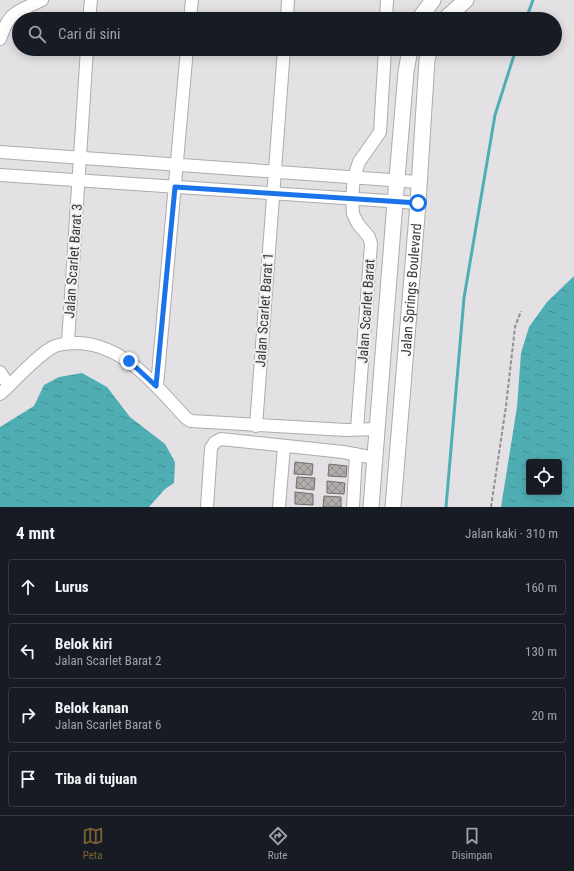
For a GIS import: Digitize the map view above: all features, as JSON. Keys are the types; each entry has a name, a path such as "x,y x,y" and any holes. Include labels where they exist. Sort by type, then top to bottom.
{"main road":[{"path":"424,12 433,0"},
{"path":"452,12 466,0"},
{"name":"Jalan Springs Boulevard","path":"371,507 395,202 398,181 406,72 409,56"},
{"name":"Jalan Springs Boulevard","path":"393,507 418,203 418,182 428,56"}],"street":[{"path":"17,12 42,0"},
{"path":"90,12 91,0"},
{"path":"191,12 192,0"},
{"path":"287,12 288,0"},
{"path":"386,12 387,0"},
{"path":"0,39 6,22 12,15"},
{"name":"Jalan Scarlet Barat 3","path":"68,342 87,56"},
{"path":"156,386 186,56"},
{"name":"Jalan Scarlet Barat 1","path":"256,426 283,56"},
{"name":"Jalan Scarlet Barat","path":"357,429 371,244 369,237 358,224 353,214 352,199 354,177 359,162 380,132 385,56"},
{"path":"0,152 418,182"},
{"path":"0,175 418,203"},
{"path":"0,372 5,390 49,349 68,342 93,345 114,352 129,361 189,420 256,426 378,429"},
{"path":"207,507 211,448 215,442 221,440 356,454 375,458"},
{"path":"279,507 284,446"},
{"path":"353,507 356,454"}],"path":[{"path":"491,507 506,406 515,327 521,312"}],"water":[{"path":"574,276 574,507 501,507 517,407 521,353 529,327 547,302"},
{"path":"82,373 107,387 130,417 165,444 175,462 174,483 165,489 149,507 0,507 0,427 34,406 44,385 59,377"}],"building":[{"path":"295,462 313,464 312,475 294,474"},
{"path":"329,464 347,466 346,477 328,476"},
{"path":"297,477 315,478 314,490 296,488"},
{"path":"327,481 345,483 344,494 327,493"},
{"path":"295,492 313,494 313,505 295,504"},
{"path":"324,496 341,497 341,507 323,507"}],"waterway":[{"path":"529,12 533,0"},
{"path":"446,507 464,298 495,115 514,56"}],"route":[{"path":"129,361 156,386 175,187 418,203"}]}
